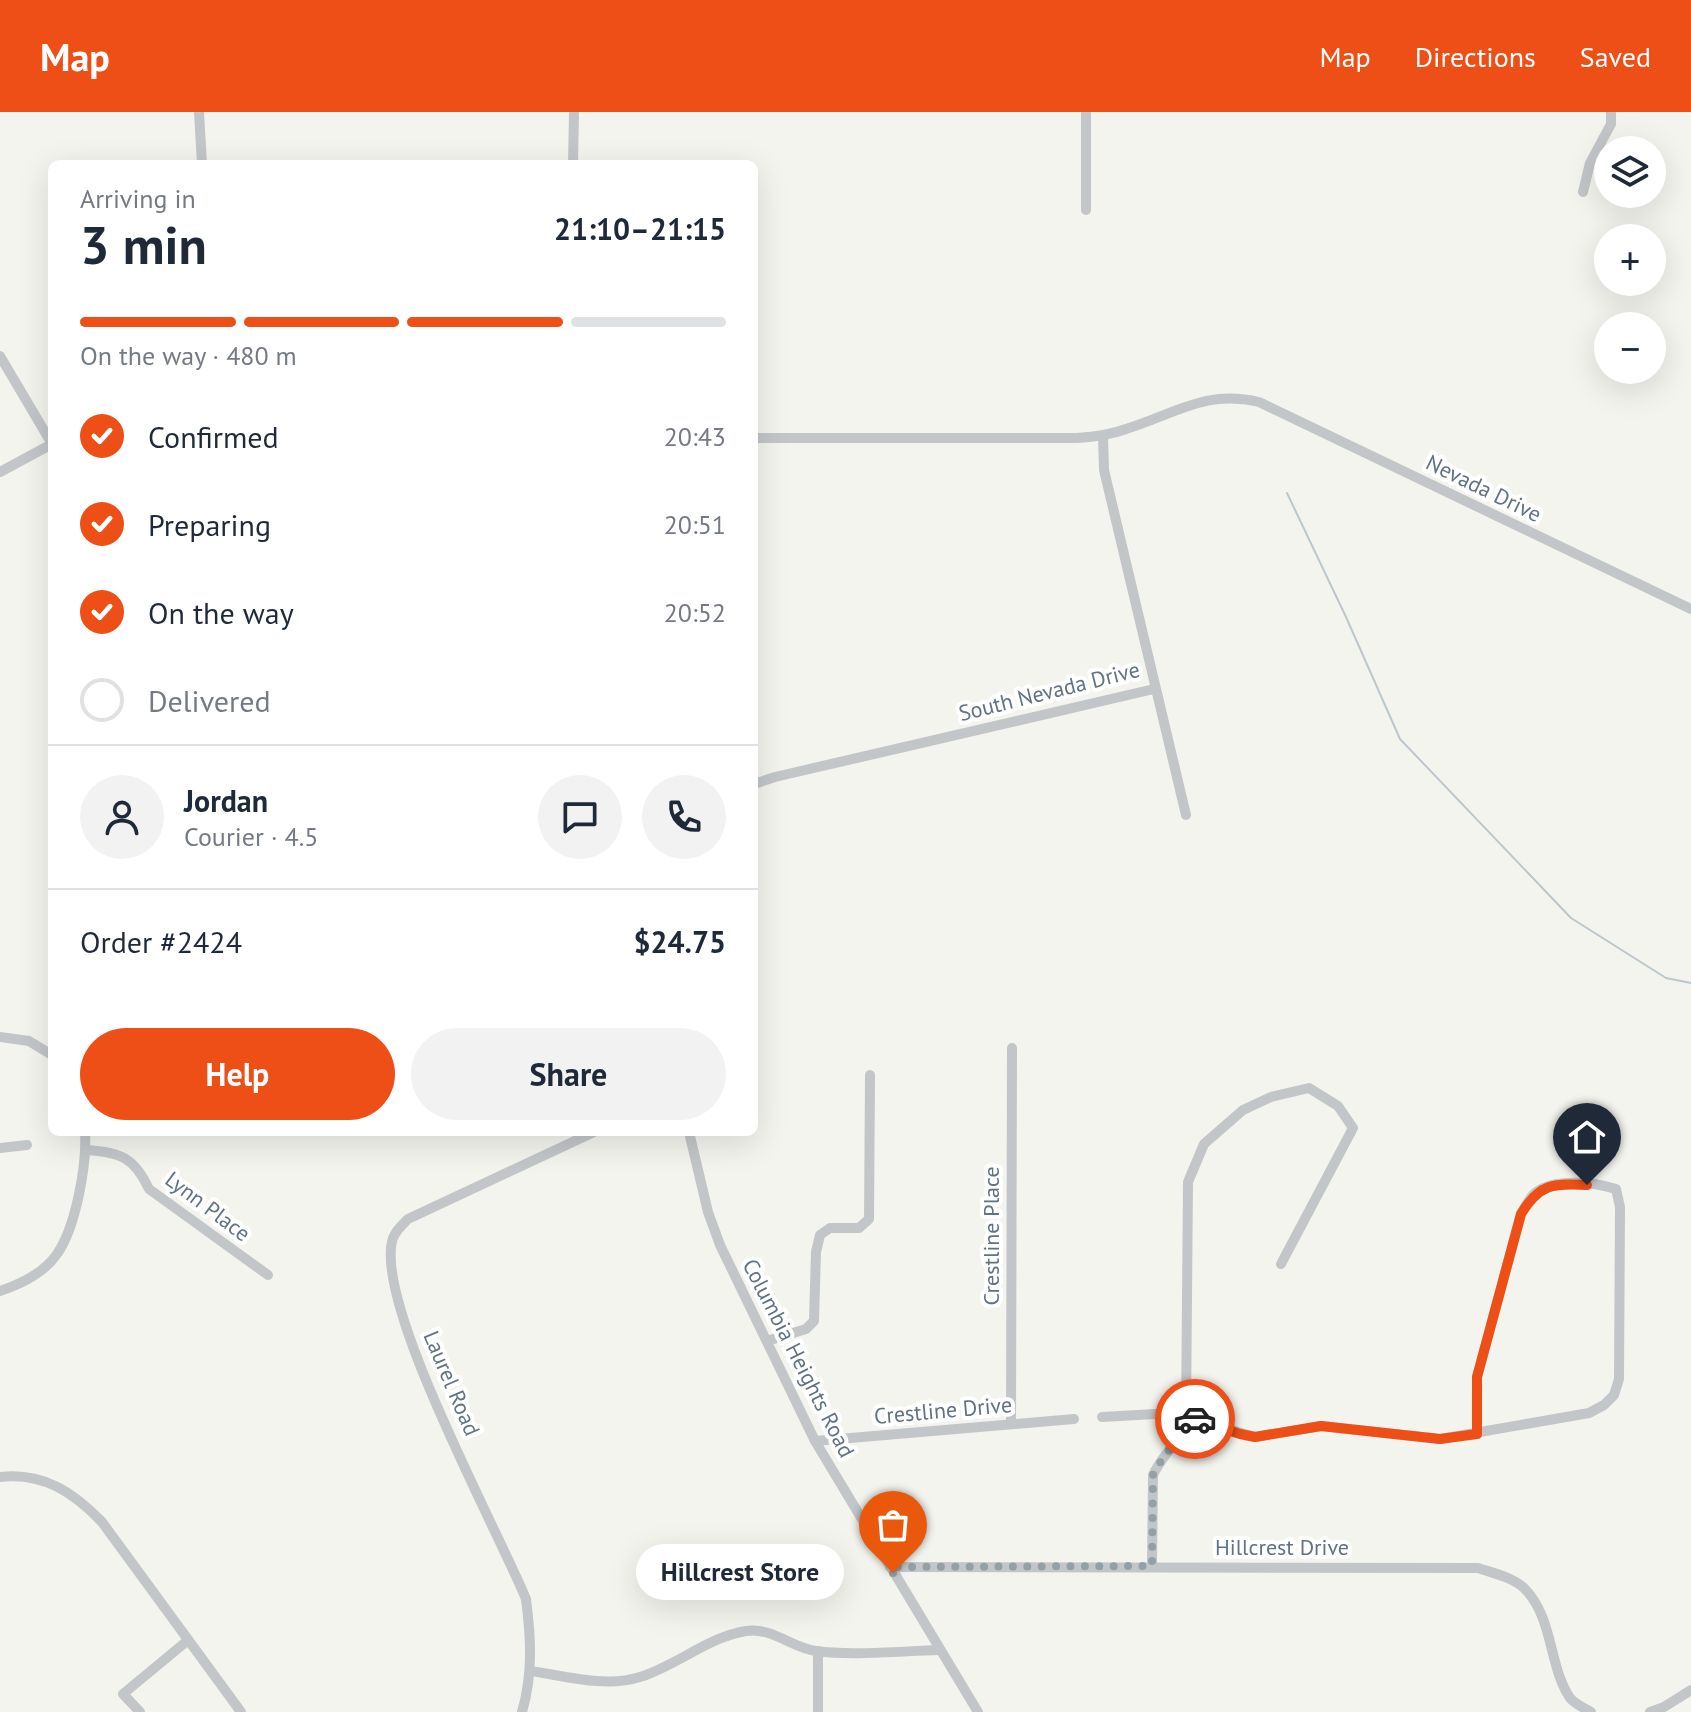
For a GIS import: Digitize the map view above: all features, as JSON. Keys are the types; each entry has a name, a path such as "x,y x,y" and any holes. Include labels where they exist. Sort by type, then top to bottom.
{"street":[{"path":"199,112 202,160"},
{"path":"573,160 574,112"},
{"path":"1086,112 1086,210"},
{"path":"1583,192 1590,163 1611,124 1611,112"},
{"path":"0,356 48,437"},
{"name":"Nevada Drive","path":"1103,436 1218,397 1259,402 1691,609"},
{"path":"758,438 1103,436"},
{"name":"South Nevada Drive","path":"758,783 1154,689 1104,470 1103,436"},
{"path":"0,472 48,446"},
{"path":"1154,689 1186,815"},
{"path":"0,1037 29,1041 48,1053"},
{"name":"Crestline Place","path":"1011,1424 1012,1048"},
{"path":"767,1341 806,1329 814,1321 816,1252 820,1235 830,1228 859,1228 869,1219 870,1075"},
{"path":"1152,1566 1153,1475 1185,1427 1188,1182 1204,1144 1243,1110 1271,1097 1309,1088 1338,1106 1353,1128 1281,1264"},
{"path":"0,1291 31,1279 57,1254 81,1187 85,1136"},
{"name":"Laurel Road","path":"522,1712 531,1671 531,1634 526,1599 418,1364 396,1288 391,1255 393,1239 408,1219 585,1136"},
{"name":"Columbia Heights Road","path":"690,1136 708,1212 720,1245 815,1441 978,1712"},
{"path":"0,1148 27,1145"},
{"name":"Lynn Place","path":"86,1150 126,1158 140,1169 149,1189 268,1275"},
{"path":"1102,1417 1162,1413 1186,1415 1255,1437 1321,1426 1440,1439 1477,1434 1510,1425 1589,1413 1614,1395 1619,1379 1620,1197 1616,1189 1593,1185 1548,1186 1535,1193 1521,1214 1477,1377 1477,1434"},
{"name":"Crestline Drive","path":"815,1441 1074,1419"},
{"path":"0,1477 48,1481 80,1499 102,1522 241,1712"},
{"name":"Hillcrest Drive","path":"890,1567 1478,1568 1502,1575 1523,1588 1539,1610 1560,1676 1572,1701 1591,1712"},
{"path":"531,1671 623,1681 641,1677 749,1630 769,1633 818,1651 939,1650"},
{"path":"140,1712 123,1694 187,1641"},
{"path":"818,1651 818,1712"},
{"path":"1650,1712 1691,1690"}],"waterway":[{"path":"1287,493 1400,739 1571,918 1666,978 1691,983"}],"way so far":[{"path":"893,1573 890,1567 1152,1566 1153,1475 1185,1427 1186,1415 1195,1419"}],"place":[{"name":"Hillcrest Store","path":"893,1573"}],"route":[{"path":"1195,1419 1255,1437 1321,1426 1440,1439 1477,1434 1477,1377 1521,1214 1535,1193 1548,1186 1587,1185"}]}
